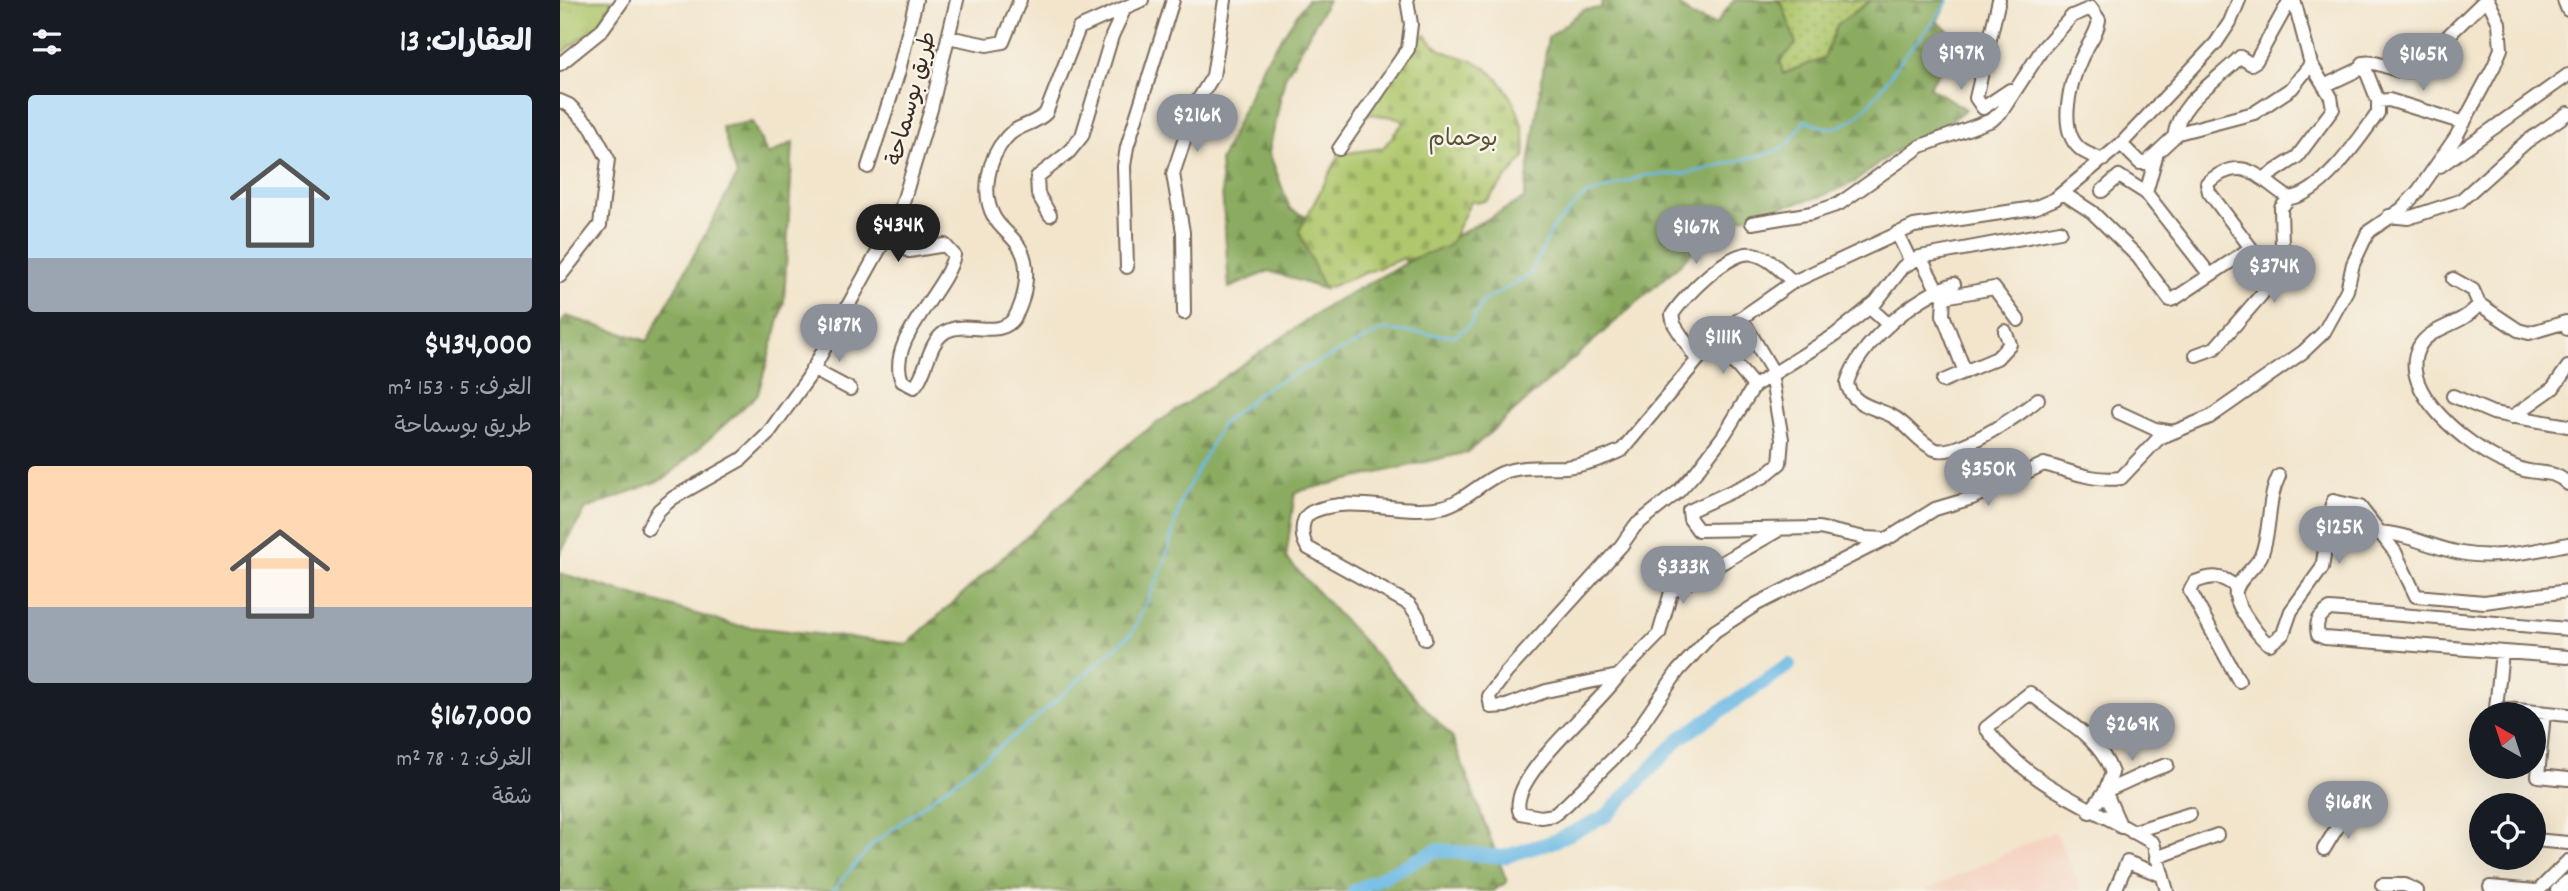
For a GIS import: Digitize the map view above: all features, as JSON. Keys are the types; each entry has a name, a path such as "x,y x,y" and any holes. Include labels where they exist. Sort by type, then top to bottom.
{"main road":[{"path":"2558,891 2568,882"}],"street":[{"path":"560,64 601,31 623,0"},
{"path":"868,167 898,74 916,0"},
{"name":"طريق بوسماحة","path":"649,528 659,509 673,498 742,459 790,406 812,369 895,222 931,109 957,0"},
{"path":"948,37 987,45 1003,42 1020,0"},
{"path":"895,222 902,248 909,251 945,245 954,256 902,350 899,375 902,381 914,387 929,355 945,332 954,328 1000,328 1013,321 1024,295 1022,251 993,217 986,193 988,178 1005,138 1046,113 1079,28 1142,0"},
{"path":"1127,267 1124,166 1126,147 1173,0"},
{"path":"1184,313 1183,232 1173,174 1197,102 1213,76 1225,0"},
{"path":"1339,149 1409,49 1411,24 1407,0"},
{"path":"1999,0 1976,99 1983,108 2016,86"},
{"path":"1425,639 1418,616 1409,604 1308,548 1302,534 1305,518 1312,511 1348,505 1415,509 1445,506 1502,473 1520,468 1569,466 1604,458 1622,450 1697,360 1793,282 1914,226 2034,208 2063,193 2121,144 2216,43 2230,22 2239,0"},
{"path":"2266,177 2297,157 2329,115 2333,104 2311,64 2292,0"},
{"path":"2175,137 2176,121 2198,95 2240,57 2251,64 2256,61 2292,0"},
{"path":"1780,529 1671,592 1659,634 1618,676 1609,691 1584,712 1529,779 1520,793 1517,806 1520,813 1541,817 1554,815 1566,805 1628,744 1670,681 1714,631 1757,604 1887,539 1935,509 1972,498 2033,467 2044,464 2079,475 2104,479 2121,478 2159,438 2210,417 2303,352 2324,331 2347,290 2361,244 2376,224 2402,209 2433,171 2464,123 2501,49 2499,23 2487,0 2413,70 2402,72 2367,62 2362,68 2324,86"},
{"path":"2564,0 2568,10"},
{"path":"1050,215 1038,194 1037,177 1069,152 1082,136 1101,68 1125,8"},
{"path":"1752,223 1812,213 1839,204 1922,146 1992,120 2002,111 2043,48 2072,16 2091,8 2099,20 2098,29 2081,58 2071,89 2067,123 2072,140 2082,151 2103,160"},
{"path":"2121,144 2140,163 2146,163 2182,132 2254,113 2292,88 2311,64"},
{"path":"2196,355 2215,348 2262,294 2278,265 2282,246 2281,208 2289,198 2304,194 2330,173 2378,113 2378,101 2362,68"},
{"path":"2433,171 2568,75"},
{"path":"2378,101 2389,100 2464,123"},
{"path":"560,102 569,105 591,127 608,159 600,225 560,276"},
{"path":"2389,216 2408,218 2460,201 2526,142 2568,113"},
{"path":"2146,193 2157,153"},
{"path":"2063,193 2092,212 2137,257 2170,300 2256,250 2209,192 2207,183 2231,170 2255,172 2266,177 2289,198"},
{"path":"2102,191 2119,176 2146,193 2210,275"},
{"path":"1618,676 1546,691 1506,706 1491,707 1489,696 1506,673 1621,546 1635,526 1696,472 1724,435 1754,386 1835,335 1869,307 1915,259 2060,231"},
{"path":"1898,233 1941,293 1943,315 1965,372"},
{"path":"1697,360 1674,324 1672,315 1719,267 1740,254 1753,254 1774,264 1793,282"},
{"path":"2452,279 2473,290 2479,304 2487,312 2518,330 2529,333 2566,322 2568,329"},
{"path":"1954,284 1889,325 1858,359 1850,373 1848,390 1859,403 1895,417 1934,449 1948,452 2009,421 2038,399"},
{"path":"1941,293 1994,288 2018,320"},
{"path":"2479,304 2466,319 2430,336 2419,346 2414,366 2416,381 2441,415 2468,443 2522,469 2560,476 2568,484"},
{"path":"1869,307 1889,325"},
{"path":"1744,322 1772,373 1782,439 1780,463 1763,477 1689,511 1689,519 1698,530 1819,528 1865,538 1887,539"},
{"path":"1943,381 1997,358 2010,344 2006,331"},
{"path":"1713,347 1737,366 1754,386"},
{"path":"2512,417 2553,388 2568,366"},
{"path":"812,369 850,389"},
{"path":"2453,396 2475,408 2568,426"},
{"path":"2118,412 2155,429 2175,432"},
{"path":"2279,476 2270,494 2261,557 2236,587 2236,598 2258,634 2270,645 2283,634 2291,611 2322,568 2333,501 2360,507 2401,562 2411,590 2423,598 2509,601 2568,591"},
{"path":"2377,532 2400,534 2445,550 2484,556 2568,544"},
{"path":"2236,587 2220,576 2195,582 2190,591 2239,681"},
{"path":"2568,629 2330,610 2322,614 2316,625 2318,635 2325,638 2568,657"},
{"path":"2497,702 2502,652"},
{"path":"2090,812 2105,790 2112,773 2096,745 2030,692 1986,728 1997,743 2025,768 2090,812 2153,844 2167,891"},
{"path":"2546,713 2568,715"},
{"path":"2105,790 2167,765"},
{"path":"2546,777 2568,779"},
{"path":"2105,790 2127,829"},
{"path":"2127,829 2190,814"},
{"path":"2324,849 2344,816"},
{"path":"2156,858 2217,835"},
{"path":"2546,841 2568,843"},
{"path":"2490,887 2537,891 2568,861"},
{"path":"2115,891 2127,862 2161,875"},
{"path":"2382,885 2405,885 2417,891"}],"shaded area":[{"path":"2055,831 2082,891 1924,891"}],"green space":[{"path":"560,0 613,0 599,24 560,55"},
{"path":"1307,0 1328,0 1285,77 1269,152 1290,209 1306,217 1299,231 1324,289 1269,271 1229,288 1220,161 1264,63"},
{"path":"1602,0 1674,0 1691,16 1715,25 1734,0 1777,0 1783,6 1796,44 1780,61 1783,74 1824,58 1837,25 1871,0 1948,0 1937,21 1960,41 1929,87 1966,109 1941,128 1891,154 1855,182 1822,196 1720,224 1678,266 1468,452 1295,492 1286,558 1452,737 1507,882 1492,891 560,891 560,573 733,625 907,644 1134,439 1332,303 1524,199 1548,38 1583,10 1601,8"},
{"path":"1777,0 1871,0 1837,25 1824,58 1782,74 1780,61 1783,6"},
{"name":"بوحمام","path":"1426,35 1442,50 1473,61 1496,77 1519,115 1525,144 1524,158 1488,199 1482,202 1471,201 1449,246 1405,261 1404,258 1324,289 1299,231 1340,154 1383,148 1404,122 1394,117 1367,114 1415,38"},
{"path":"752,122 768,155 793,142 784,302 758,394 666,478 586,509 560,553 560,325 566,316 647,341 737,176 722,127"}],"waterway":[{"path":"832,891 872,845 1034,720 1132,633 1164,565 1182,498 1223,423 1264,389 1383,330 1454,336 1470,325 1482,302 1530,275 1553,228 1584,196 1646,175 1685,174 1774,152 1787,146 1805,120 1826,128 1851,120 1872,101 1948,0"},
{"path":"1354,891 1437,850 1503,857 1555,841 1606,816 1680,738 1789,665"}]}
